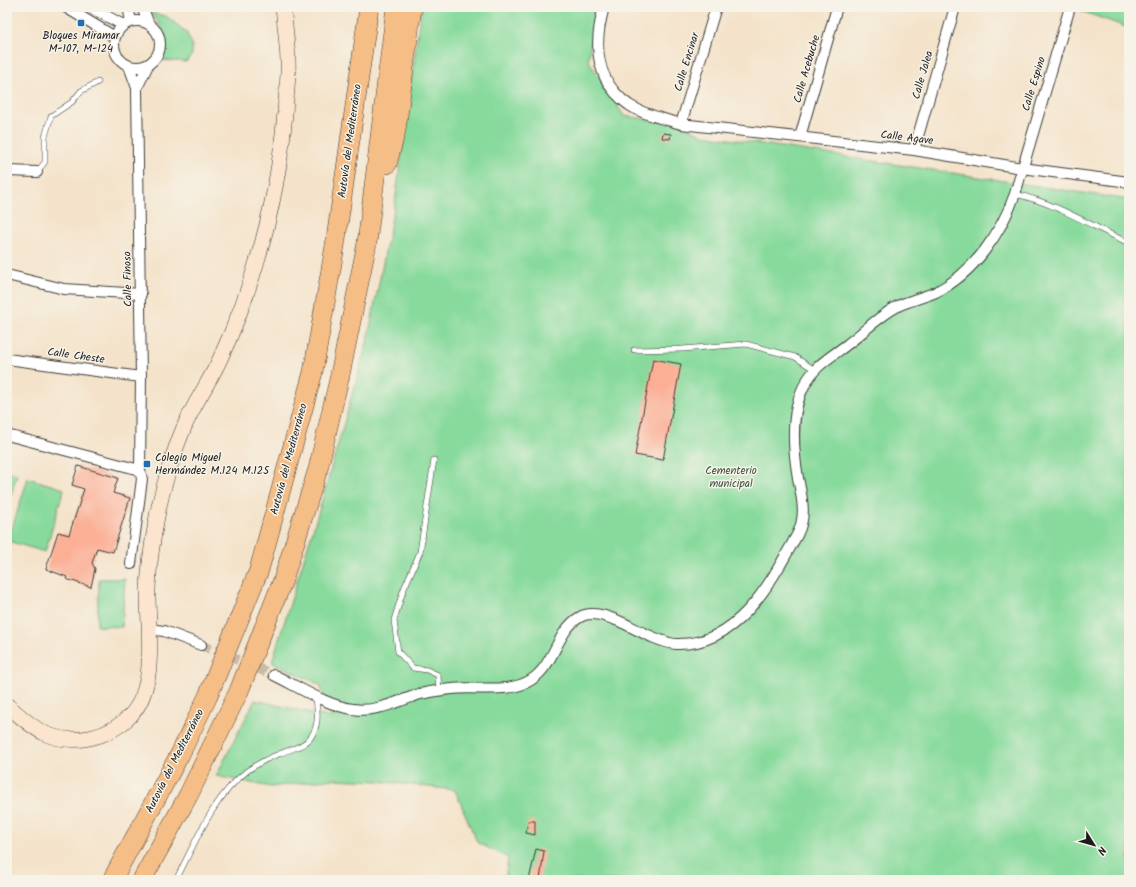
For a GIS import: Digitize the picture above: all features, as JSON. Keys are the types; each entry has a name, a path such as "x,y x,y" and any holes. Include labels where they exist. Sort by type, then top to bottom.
{"highway":[{"name":"Autovía del Mediterráneo","path":"112,880 176,761 208,696 259,570 313,372 336,246 366,30 367,7"},
{"path":"367,243 396,7"},
{"path":"142,880 219,735 259,644 283,580 318,470 340,375 367,243 396,130 412,7"}],"street":[{"path":"66,7 115,37"},
{"path":"90,7 127,23 137,21 149,24"},
{"path":"128,7 127,23 115,37 114,51 128,66 136,68 148,65 154,60 160,48 158,34 149,24 142,7"},
{"path":"7,705 45,734 66,740 98,737 110,732 121,725 130,716 144,698 149,671 148,629 150,556 158,513 185,426 220,360 241,309 264,241 276,188 282,140 288,62 283,7"},
{"name":"Calle Agave","path":"604,7 598,27 598,58 606,83 630,106 650,115 681,124 914,150 1022,168 1129,182"},
{"name":"Calle Encinar","path":"681,124 716,7"},
{"name":"Calle Acebuche","path":"800,137 837,7"},
{"name":"Calle Jalea","path":"914,150 955,7"},
{"name":"Calle Espino","path":"274,675 340,706 363,710 376,708 422,694 439,691 484,687 510,687 530,681 546,667 566,632 580,617 593,614 612,618 673,644 697,642 722,633 739,620 764,589 800,527 804,516 803,498 798,477 794,437 796,411 803,388 815,370 885,314 900,305 937,291 955,279 975,261 994,238 1008,213 1015,194 1070,7"},
{"name":"Calle Finoso","path":"137,88 148,65"},
{"name":"Calle Finoso","path":"128,66 137,88 141,294 141,474 131,564"},
{"path":"7,171 37,172"},
{"path":"7,275 64,289 141,294"},
{"name":"Calle Cheste","path":"7,359 141,377"},
{"path":"7,435 141,474"},
{"path":"148,629 164,631 201,645"}],"lane":[{"path":"37,172 44,162 45,137 51,116 72,102 81,91 98,82"},
{"path":"1015,194 1038,199 1052,205 1129,243"},
{"path":"634,350 682,349 746,344 795,357 815,370"},
{"path":"434,460 420,552 403,591 394,620 398,652 413,668 427,670 438,675 439,691"},
{"path":"176,880 216,806 227,791 254,767 278,754 302,745 310,739 317,724 318,715 316,695"}],"green space":[{"name":"Cementerio municipal","path":"421,7 598,7 588,60 624,116 681,124 703,135 1129,200 1129,880 505,880 508,858 477,842 455,790 378,781 333,779 271,787 216,776 255,700 332,718 320,685 272,662 320,507 367,343 395,203"},
{"path":"1082,7 1129,7 1129,28 1081,11"},
{"path":"151,13 166,16 186,32 192,44 192,55 186,62 161,60 166,46 165,35"},
{"path":"7,471 17,474 7,509"},
{"path":"28,478 64,489 45,552 8,541"},
{"path":"99,579 125,579 122,627 97,626"}],"building":[{"path":"663,133 671,134 670,139 662,138"},
{"path":"653,359 681,364 663,460 635,455"},
{"path":"78,466 118,478 113,493 130,498 113,552 97,548 92,563 95,569 91,587 66,579 67,577 46,569 58,532 69,535 84,489 72,485"},
{"path":"528,821 535,821 535,835 526,833"},
{"path":"536,849 544,851 540,880 529,880"}],"tunnel":[{"path":"201,645 274,675"}],"place":[{"name":"Bloques Miramar M-107, M-124","path":"81,23"},
{"name":"Colegio Miguel Hermández M.124 M.125","path":"147,464"}]}
